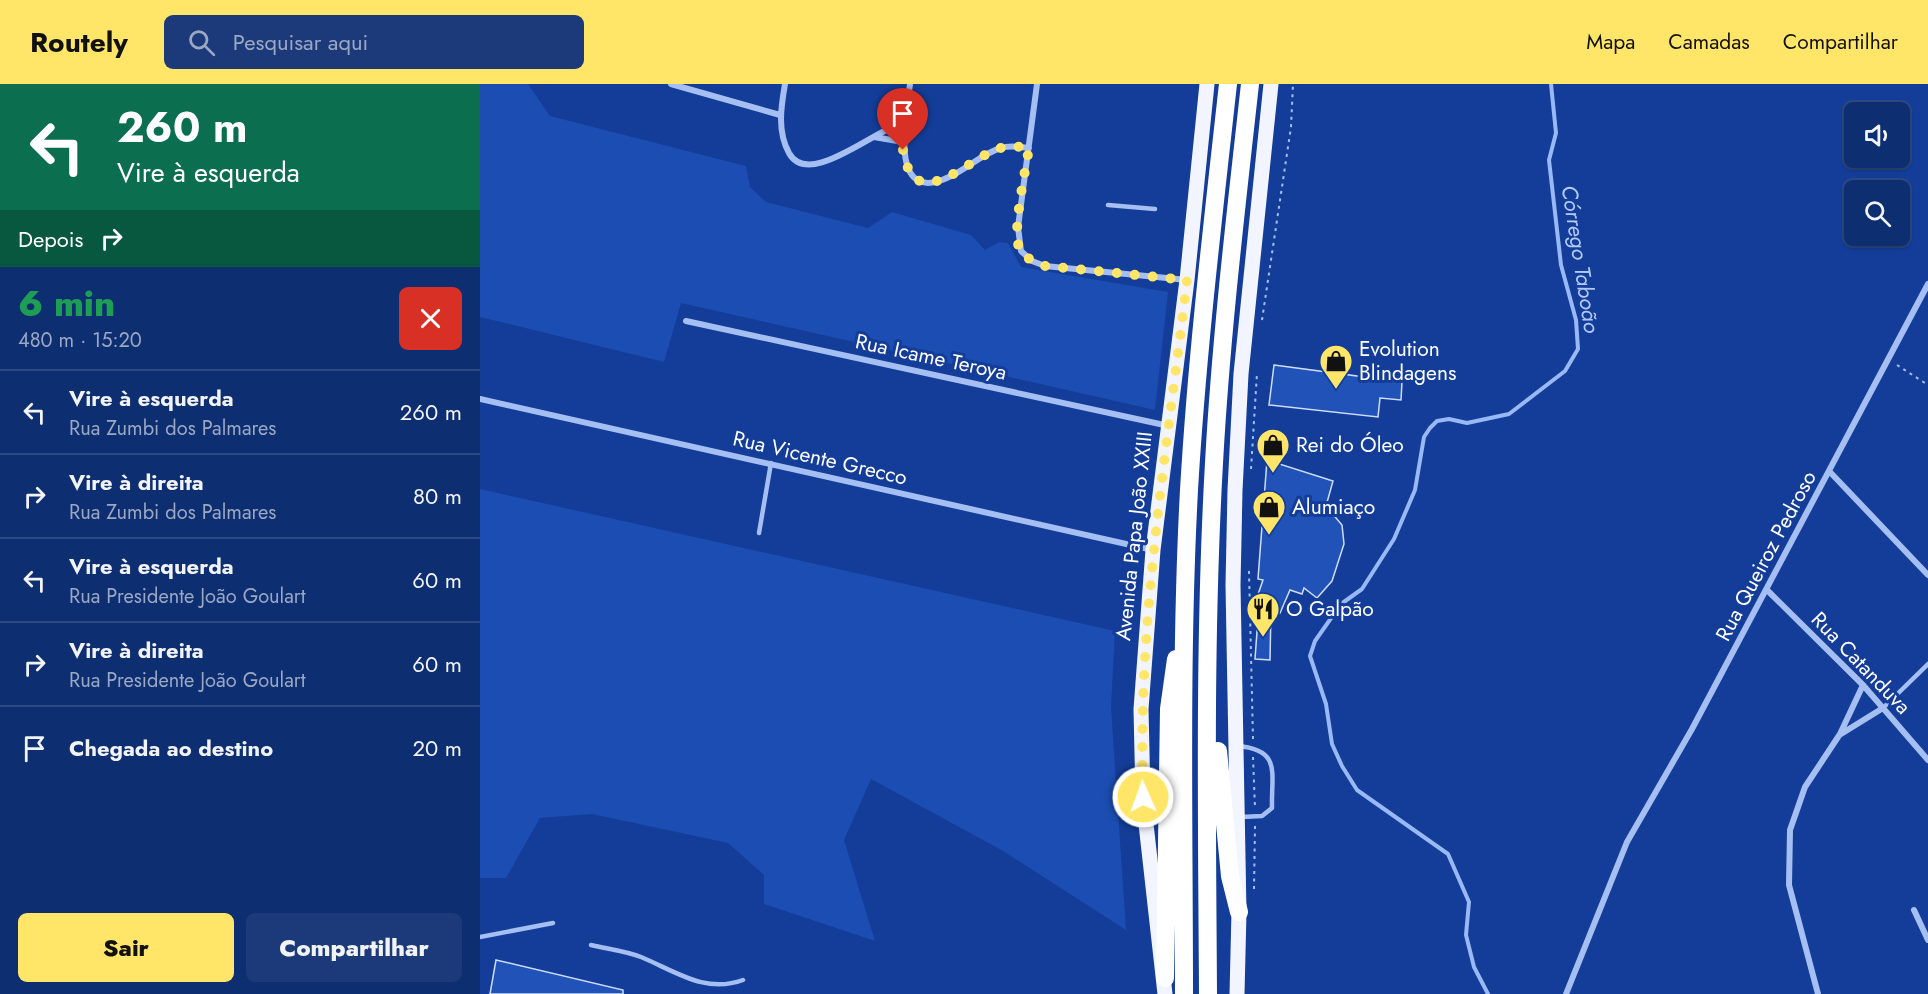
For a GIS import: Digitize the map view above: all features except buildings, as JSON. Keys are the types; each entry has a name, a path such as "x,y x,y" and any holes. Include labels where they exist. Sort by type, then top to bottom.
{"highway":[{"path":"1184,994 1184,635 1194,414 1228,84"},
{"path":"1208,994 1208,638 1219,381 1250,84"},
{"path":"1165,986 1169,709 1172,676 1184,635"},
{"path":"1208,638 1215,683 1220,773 1230,876 1239,912"}],"main road":[{"name":"Avenida Papa João XXIII","path":"1165,986 1155,922 1142,756 1144,640 1187,280 1207,84"},
{"path":"1237,994 1238,817 1245,746 1233,585 1235,490 1241,374 1271,84"}],"street":[{"path":"671,84 780,115"},
{"path":"785,84 780,115 790,155 795,161 804,165 824,162 874,137 890,126 905,123"},
{"path":"910,84 903,142 908,168 919,180 928,183 947,179 1001,148 1029,148"},
{"path":"1037,84 1018,227 1018,247 1028,258 1045,266 1187,280"},
{"path":"874,137 903,142"},
{"name":"Rua Queiroz Pedroso","path":"1566,994 1628,842 1767,590 1928,284"},
{"name":"Rua Icame Teroya","path":"686,321 1168,426"},
{"name":"Rua Vicente Grecco","path":"480,399 1153,550"},
{"path":"1829,471 1928,575"},
{"name":"Rua Catanduva","path":"1767,590 1863,685 1928,760"},
{"path":"1818,994 1789,885 1790,831 1805,787 1840,734 1863,685"},
{"path":"1840,734 1883,708"},
{"path":"1914,910 1928,940"}],"lane":[{"path":"1108,205 1155,209"},
{"path":"759,533 771,463"},
{"path":"1883,708 1928,664"},
{"path":"1238,817 1262,816 1272,808 1270,760 1267,753 1245,746"},
{"path":"480,937 553,923"},
{"path":"591,945 638,956 678,976 708,985 729,986 743,980"}],"path":[{"path":"1261,330 1291,128 1293,84"},
{"path":"1887,359 1928,385"},
{"path":"1251,474 1257,370"},
{"path":"1248,566 1245,746 1255,817 1253,900"}],"shaded area":[{"path":"480,84 528,84 550,116 746,166 750,187 766,202 868,228 892,212 971,235 985,250 999,242 1008,243 1021,267 1168,292 1155,410 681,303 664,362 480,317"},
{"path":"480,489 1115,631 1111,707 1126,930 1003,851 871,779 844,840 875,941 764,904 764,875 728,843 592,814 540,818 506,878 480,878"}],"waterway":[{"name":"Córrego Taboão","path":"1488,994 1474,967 1466,935 1469,902 1448,854 1357,790 1332,744 1326,704 1310,656 1315,641 1341,604 1362,589 1394,539 1415,490 1424,437 1430,428 1437,421 1449,419 1467,423 1509,414 1565,371 1578,349 1576,320 1561,265 1549,160 1556,133 1551,84"}],"place":[{"name":"Evolution Blindagens","path":"1336,390"},
{"name":"Rei do Óleo","path":"1273,474"},
{"name":"Alumiaço","path":"1269,536"},
{"name":"O Galpão","path":"1263,638"}],"route":[{"path":"903,150 904,160 913,176 928,183 947,179 1001,148 1029,148 1018,227 1018,247 1028,258 1045,266 1187,280 1144,640 1141,709 1143,797"}]}
